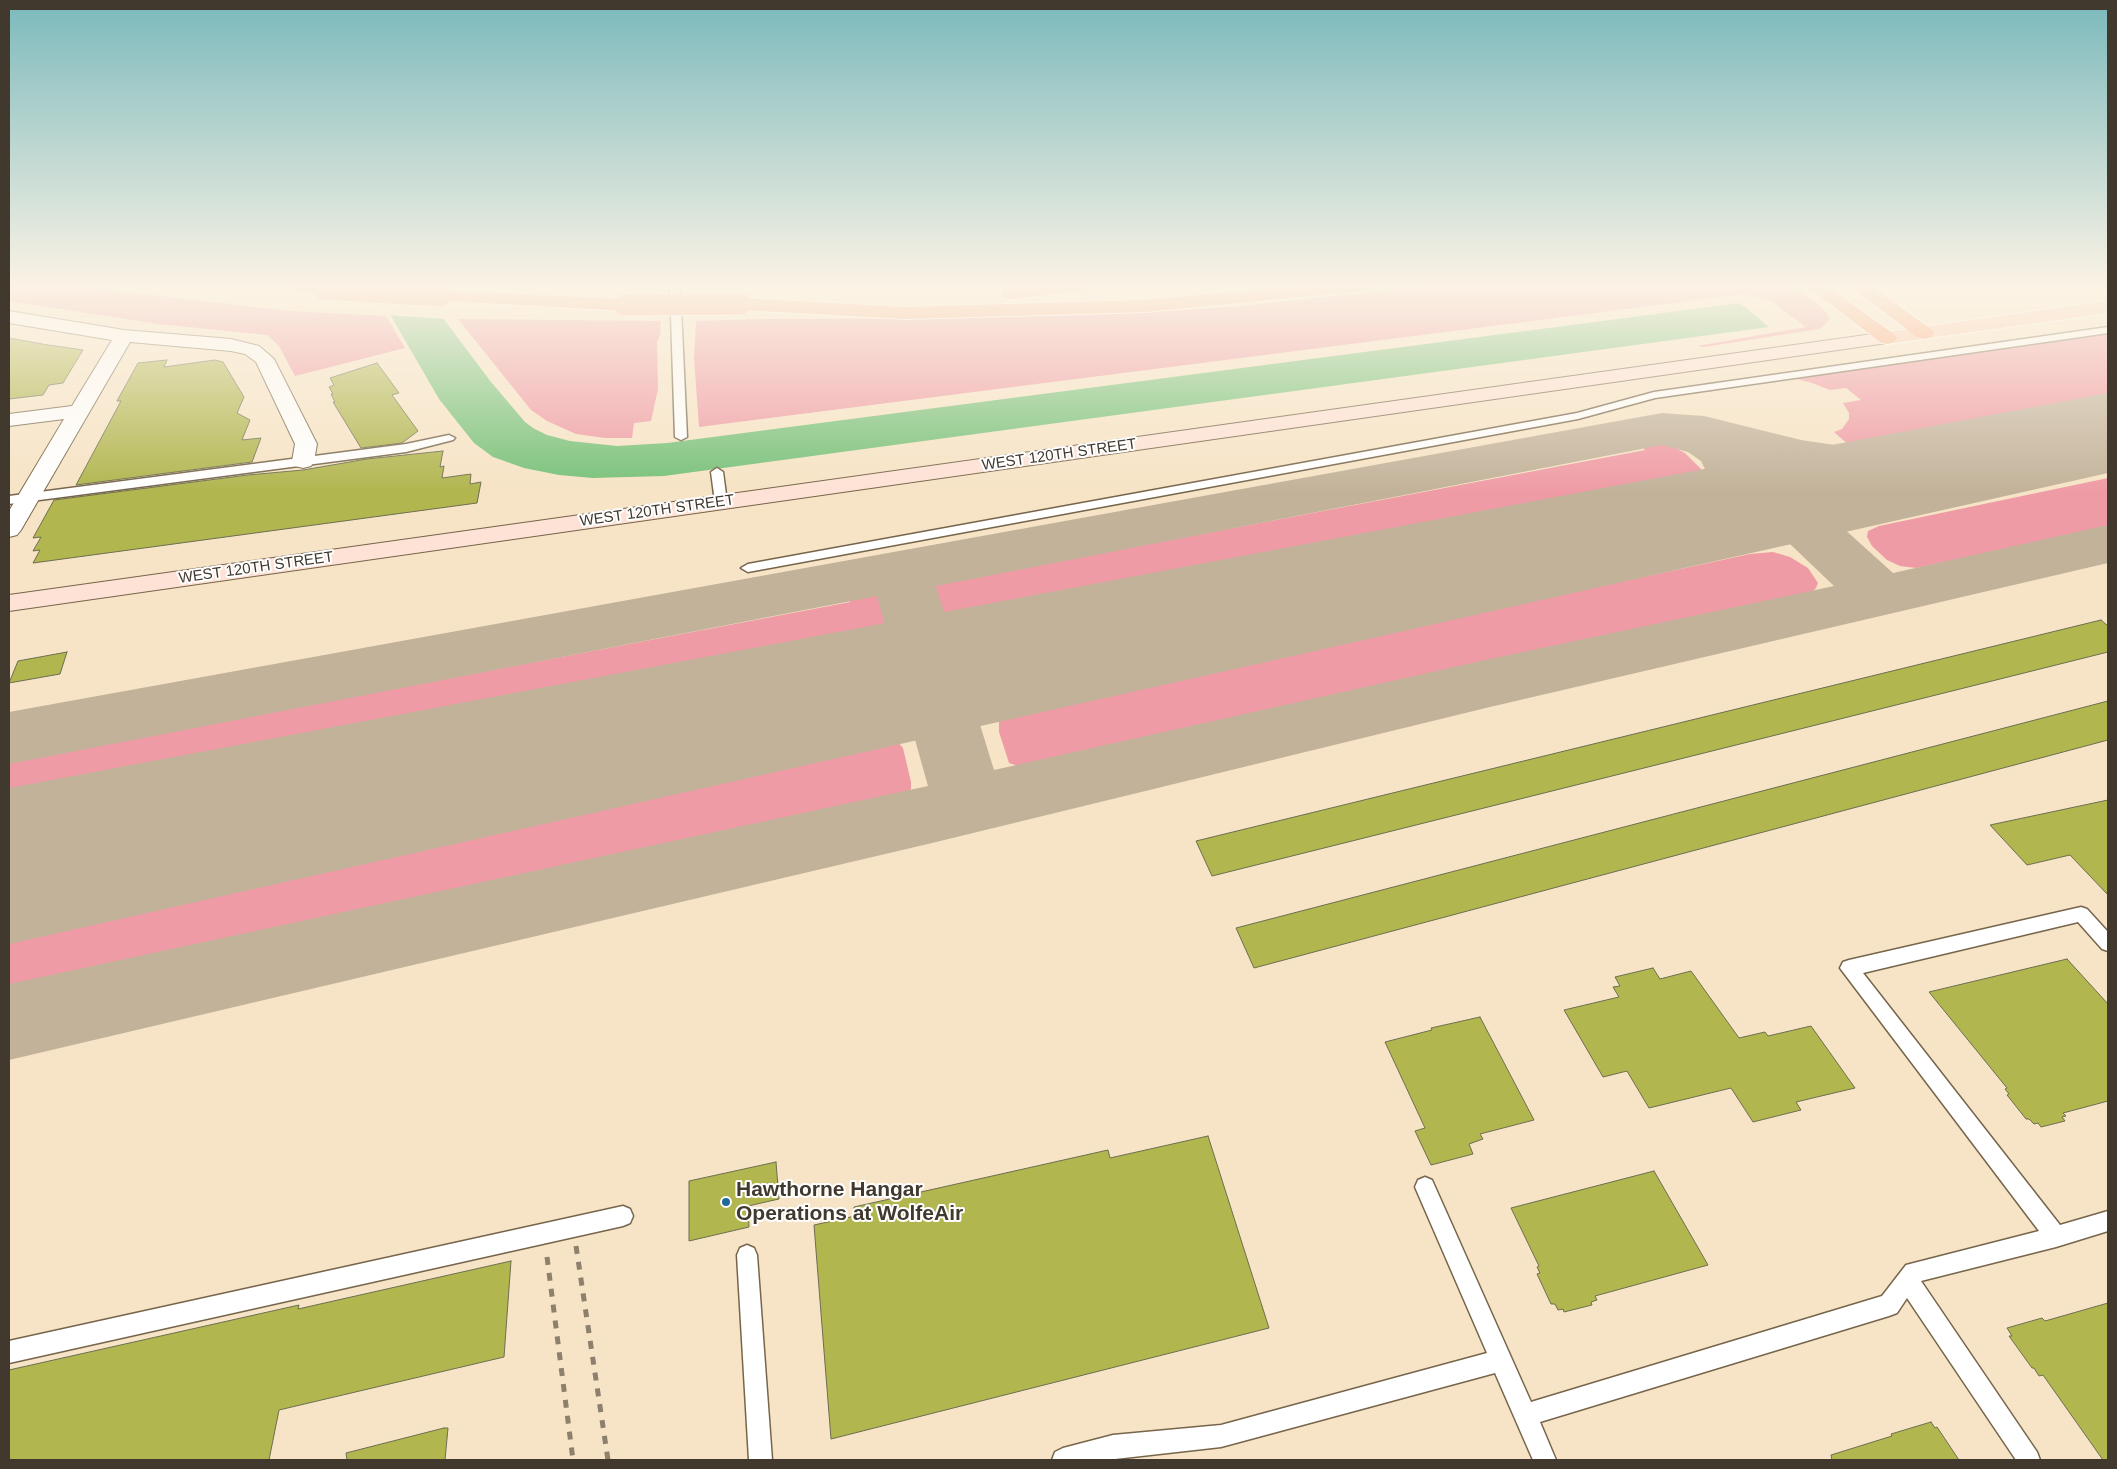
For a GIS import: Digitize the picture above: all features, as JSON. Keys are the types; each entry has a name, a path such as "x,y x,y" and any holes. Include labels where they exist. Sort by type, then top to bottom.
{"main road":[{"name":"WEST 120TH STREET","path":"9,603 1769,355"}],"street":[{"path":"9,530 18,498 79,412 113,355"},
{"path":"260,355 264,359 306,444 303,461"},
{"path":"9,420 79,412"}],"lane":[{"path":"678,355 681,437"},
{"path":"748,568 1578,416 1654,395 1937,355"},
{"path":"18,498 406,448 449,438"},
{"path":"717,472 721,502"},
{"path":"2056,1237 1849,968 2081,914 2108,944"},
{"path":"1425,1187 1545,1460"},
{"path":"9,1352 622,1216"},
{"path":"1525,1415 1889,1305 1914,1272 2056,1237 2108,1221"},
{"path":"747,1255 761,1460"},
{"path":"1908,1280 2029,1460"},
{"path":"1062,1460 1113,1447 1220,1436 1501,1360"}],"shaded area":[{"path":"284,355 379,355 295,376"},
{"path":"413,355 470,355 525,422 533,428 547,435 570,441 617,446 667,443 1345,355 1565,355 664,476 593,478 559,475 524,468 493,457 474,443 439,399"},
{"path":"487,355 657,355 658,389 651,421 634,423 632,438 605,438 576,434 547,421 531,410"},
{"path":"694,355 1268,355 699,427"},
{"path":"1957,355 2108,355 2108,395 1850,446 1834,432 1842,429 1849,419 1849,413 1843,403 1861,400 1846,388 1830,390 1793,378"},
{"path":"1654,443 1668,444 1685,453 1702,470 1705,475 1705,482 1687,487 1680,481 963,623 965,632 956,633 938,628 934,622 927,598 932,585 957,575 959,580 1645,450 1641,445"},
{"path":"2108,478 2108,527 1916,568 1900,566 1887,560 1872,546 1867,537 1868,531 1879,526"},
{"path":"1773,552 1790,557 1808,568 1818,583 1816,588 1812,592 1803,595 1027,769 1009,763 999,732 999,721 1011,713 1750,554"},
{"path":"849,596 879,596 885,601 895,624 895,636 884,646 877,648 875,640 9,811 9,762 850,602"},
{"path":"887,741 899,743 903,748 911,782 909,792 890,802 9,999 9,928"}],"building":[{"path":"9,355 80,355 63,383 49,385 43,395 9,399"},
{"path":"167,360 164,367 215,360 223,362 244,397 237,413 250,420 242,440 261,438 252,462 76,485 121,401 117,401 138,363"},
{"path":"377,363 399,393 392,395 418,431 402,443 361,448 333,402 335,402 331,394 333,394 329,387 334,385 330,378"},
{"path":"443,451 440,467 444,466 442,478 471,474 470,484 481,482 477,503 33,563 40,550 33,551 41,537 33,538 54,500 248,475 303,470 367,459"},
{"path":"2101,620 2108,626 2108,652 1212,876 1196,841"},
{"path":"67,652 60,674 9,683 18,661"},
{"path":"2108,701 2108,740 1254,968 1236,928"},
{"path":"2108,800 2108,895 2070,855 2027,865 1990,825"},
{"path":"2067,959 2108,1004 2108,1101 2063,1113 2066,1116 2062,1117 2065,1121 2041,1127 2038,1123 2034,1124 2029,1119 2026,1119 2007,1095 2009,1094 2005,1089 2007,1088 1929,992"},
{"path":"1653,968 1660,979 1691,971 1739,1038 1765,1032 1768,1036 1811,1026 1855,1088 1796,1102 1801,1110 1753,1122 1731,1088 1649,1108 1627,1071 1603,1077 1564,1010 1619,997 1613,987 1620,986 1615,977"},
{"path":"1480,1017 1534,1120 1480,1134 1483,1139 1469,1144 1473,1154 1431,1165 1415,1131 1425,1128 1385,1042 1432,1030 1431,1028"},
{"path":"1208,1136 1269,1328 831,1439 814,1225 855,1216 854,1207 1108,1150 1110,1158"},
{"name":"Hawthorne Hangar Operations at WolfeAir","path":"776,1162 779,1199 748,1206 749,1227 689,1241 689,1181"},
{"path":"1654,1171 1708,1265 1595,1296 1597,1300 1591,1302 1592,1305 1564,1312 1563,1309 1558,1310 1555,1304 1551,1304 1537,1274 1540,1273 1537,1267 1539,1266 1511,1208"},
{"path":"511,1261 504,1357 279,1410 269,1460 9,1460 9,1370 299,1305 298,1309"},
{"path":"2108,1303 2108,1460 2103,1460 2043,1375 2039,1376 2034,1368 2032,1368 2009,1336 2012,1336 2007,1328 2042,1318 2045,1321"},
{"path":"1931,1422 1935,1428 1937,1427 1959,1460 1832,1460 1831,1455"},
{"path":"448,1428 445,1460 347,1460 346,1453"}],"taxiway":[{"path":"926,567 1662,429 1676,430 1707,441 1720,450 1732,465 1737,477 1736,489 1730,501 1721,510 1708,516 1752,512 1798,522 1811,531 1870,585 1870,596 1865,600"},
{"path":"1685,430 1704,432 1801,456 1862,466 1918,469 1944,467"},
{"path":"1865,600 2108,544"},
{"path":"9,738 926,567"},
{"path":"926,567 911,573 905,581 943,715"},
{"path":"996,799 1490,683 1865,600"},
{"path":"943,715 942,704 951,687 968,673 986,665"},
{"path":"871,689 910,693 934,704 943,716"},
{"path":"943,715 963,784 971,794 996,799"},
{"path":"943,716 950,742"},
{"path":"9,1022 996,799"}],"runway":[{"path":"9,866 2108,433"}],"railway":[{"path":"576,1246 608,1460"},
{"path":"547,1257 573,1460"}],"place":[{"name":"Hawthorne Hangar Operations at WolfeAir","path":"726,1202"}]}
